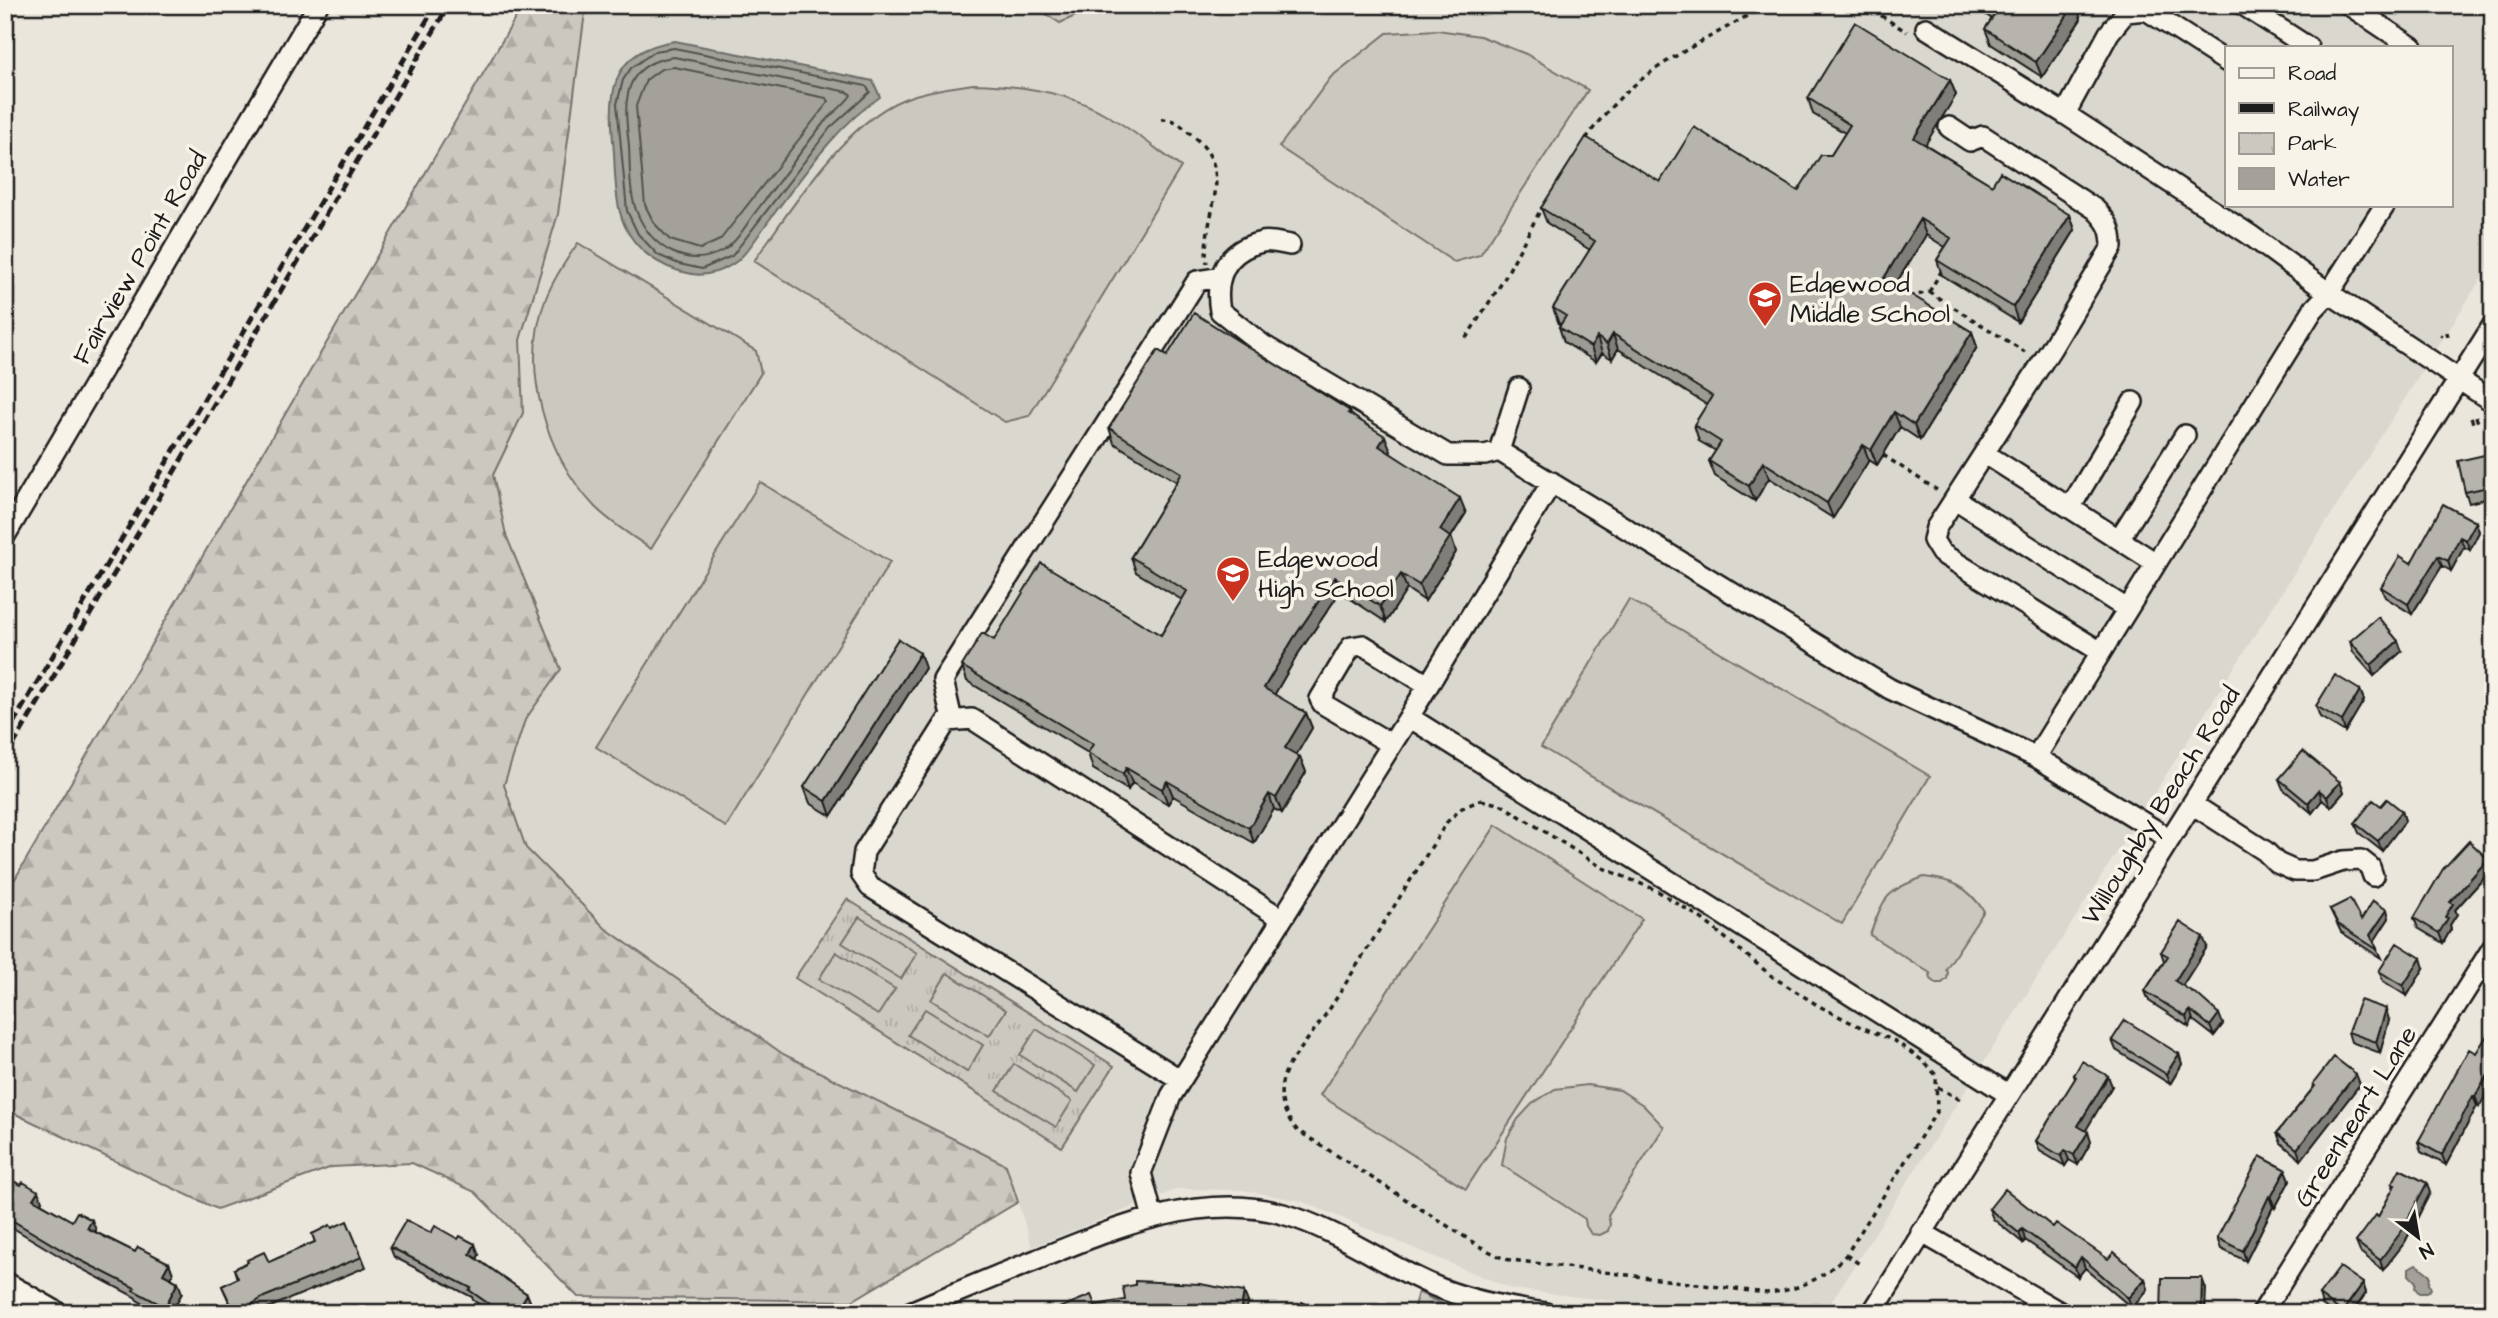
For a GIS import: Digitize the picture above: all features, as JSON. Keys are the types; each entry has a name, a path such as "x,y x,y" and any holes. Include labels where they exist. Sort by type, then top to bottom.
{"street":[{"name":"Fairview Point Road","path":"5,536 318,5"},
{"path":"2243,5 2306,46"},
{"path":"2349,5 2411,46"},
{"path":"2065,114 2109,33 2126,12 2146,10 2225,61"},
{"path":"1926,27 2250,235 2329,293 2493,402"},
{"path":"1949,127 1970,141 1983,136 2095,209 2108,222 2112,233 2112,247 1984,453 1947,495 1933,540 1941,553 2101,652"},
{"path":"2036,757 2313,310 2329,293 2384,206"},
{"path":"952,720 943,680 1197,281 1215,278 1235,254 1264,241 1290,245"},
{"path":"1215,278 1220,311 1263,345 1448,455 1485,455 1499,450"},
{"name":"Willoughby Beach Road","path":"1872,1313 2493,325"},
{"path":"1499,450 1519,388"},
{"path":"2070,508 2133,402"},
{"path":"2119,540 2185,435"},
{"path":"1499,450 1890,689 2036,757 2171,839"},
{"path":"1984,453 2156,563"},
{"path":"1153,1218 1141,1173 1171,1096 1409,717 1552,482"},
{"path":"1947,495 2127,610"},
{"path":"1391,744 1323,704 1320,699 1322,693 1351,648 1356,645 1363,645 1428,685"},
{"path":"1409,717 2008,1094"},
{"path":"1181,1080 870,887 861,874 864,852 947,721 972,719 1282,919"},
{"path":"2192,804 2265,851 2277,863 2295,871 2313,871 2343,860 2361,860 2370,867 2374,876"},
{"name":"Greenheart Lane","path":"2262,1313 2493,947"},
{"path":"908,1313 1077,1243 1153,1218 1198,1209 1240,1207 1283,1214 1335,1235 1440,1288 1481,1302 1545,1313"},
{"path":"1921,1232 2061,1313"},
{"path":"5,1282 58,1313"},
{"path":"12,1313 23,1292"}],"path":[{"path":"1584,142 1597,123 1637,80 1765,5"},
{"path":"1161,119 1172,119 1199,141 1209,153 1214,165 1217,185 1205,249 1215,278"},
{"path":"1465,338 1503,281 1549,196"},
{"path":"1929,292 1947,261"},
{"path":"1903,298 1929,292 2025,352"},
{"path":"2474,418 2477,425"},
{"path":"1883,455 1947,495"},
{"path":"1481,800 1502,805 1603,868 1656,890 1679,904 1702,919 1773,977 1854,1024 1895,1041 1923,1061 1936,1075 1937,1111 1846,1255 1833,1269 1800,1287 1766,1293 1504,1259 1479,1246 1297,1130 1284,1114 1281,1091 1285,1073 1329,1010 1447,822 1462,808 1481,800"},
{"path":"1937,1086 1964,1102"},
{"path":"1846,1255 1861,1265"}],"shaded area":[{"path":"586,5 721,5 734,13 872,5 1032,5 1060,23 1099,5 2493,5 2493,260 1828,1307 1821,1313 1711,1313 1512,1289 1301,1201 1242,1190 1178,1189 1032,1247 1006,1165 783,1054 605,928 526,848 504,785 525,720 561,669 506,535 493,475 523,413 520,340 558,214"}],"green space":[{"path":"523,5 586,5 558,214 520,340 523,413 493,475 506,535 561,669 525,720 504,785 526,848 605,928 783,1054 1006,1165 1018,1202 852,1301 578,1297 475,1192 412,1163 332,1167 217,1209 5,1109 5,896"},
{"path":"1032,5 1099,5 1060,23"},
{"path":"1437,30 1480,36 1526,54 1588,90 1480,255 1454,262 1279,147 1331,77 1387,33"},
{"path":"973,84 1041,91 1090,106 1125,126 1181,167 1029,416 1005,422 754,261 820,170 860,127 904,99 929,91"},
{"path":"578,243 756,351 761,373 651,549 601,513 577,486 550,436 542,409 536,381 538,325 549,291"},
{"path":"760,482 890,562 726,827 596,747"},
{"path":"1629,599 1930,776 1842,924 1541,747"},
{"path":"1496,825 1642,919 1466,1189 1320,1095"},
{"path":"1924,877 1951,882 1972,896 1984,911 1946,969 1947,979 1942,983 1936,983 1931,979 1930,973 1870,935 1883,904 1893,891"},
{"path":"847,899 1114,1066 1062,1147 795,978"},
{"path":"859,917 917,953 901,979 842,943"},
{"path":"836,952 895,989 878,1015 819,979"},
{"path":"947,973 1006,1010 989,1036 931,1000"},
{"path":"925,1009 983,1045 967,1072 908,1035"},
{"path":"1036,1029 1095,1065 1078,1092 1020,1055"},
{"path":"1014,1064 1072,1101 1056,1127 997,1091"},
{"path":"1587,1085 1620,1090 1643,1105 1664,1127 1608,1215 1608,1231 1600,1235 1591,1234 1585,1219 1502,1165 1507,1138 1518,1119 1532,1104 1555,1089"},
{"path":"1418,1292 1460,1313 1412,1313"}],"water":[{"path":"675,41 873,81 880,97 848,123 820,153 742,257 716,272 703,274 692,274 668,267 647,254 630,236 624,224 616,190 612,113 617,80 624,66 636,55 652,46"},
{"path":"2416,1264 2430,1275 2431,1289 2426,1293 2419,1293 2415,1288 2416,1282 2409,1275 2409,1268"}],"building":[{"path":"1989,5 2074,5 2036,62 1985,29 1997,11"},
{"name":"Edgewood Middle School","path":"1855,22 1950,80 1914,138 1992,185 2000,172 2070,215 2013,307 1937,260 1951,238 1920,219 1884,278 1972,332 1914,425 1894,412 1871,450 1863,445 1827,503 1763,462 1749,486 1709,461 1721,442 1694,425 1712,396 1613,334 1607,344 1597,337 1591,347 1559,327 1566,316 1553,308 1595,241 1541,208 1586,137 1660,182 1694,127 1798,191 1821,155 1831,155 1850,125 1808,98"},
{"name":"Edgewood High School","path":"1194,313 1350,411 1348,413 1385,436 1379,446 1460,498 1440,530 1450,537 1419,585 1401,574 1380,606 1335,577 1293,639 1264,688 1306,713 1285,748 1300,757 1276,798 1269,794 1249,828 1167,781 1162,789 1126,768 1123,774 1088,753 1093,744 962,666 982,633 994,640 1041,563 1161,635 1187,591 1131,557 1182,473 1109,428 1158,350 1167,356"},
{"path":"2493,453 2493,486 2465,492 2458,461"},
{"path":"2443,504 2476,522 2466,540 2460,537 2448,561 2438,556 2408,604 2381,587 2400,556 2411,563"},
{"path":"2378,617 2398,641 2371,665 2350,641"},
{"path":"898,639 920,653 826,801 804,787"},
{"path":"2335,675 2360,690 2342,721 2316,706"},
{"path":"2303,751 2340,782 2327,797 2319,790 2308,803 2279,779"},
{"path":"2493,786 2493,810 2485,808"},
{"path":"2387,799 2402,811 2378,841 2355,823 2373,800 2381,806"},
{"path":"2469,841 2488,859 2450,902 2453,904 2439,933 2414,918 2443,869"},
{"path":"2350,899 2361,920 2373,901 2387,910 2370,935 2378,950 2338,924 2330,909"},
{"path":"2180,922 2203,937 2175,981 2199,996 2219,1014 2210,1026 2190,1010 2186,1017 2145,991 2168,956 2161,952"},
{"path":"2397,943 2421,958 2403,986 2379,971"},
{"path":"2360,1000 2386,1009 2376,1042 2348,1032"},
{"path":"2125,1020 2179,1054 2166,1074 2112,1040"},
{"path":"2493,1026 2493,1067 2473,1096 2442,1155 2418,1142 2469,1049 2476,1053"},
{"path":"2334,1057 2356,1074 2297,1149 2277,1133 2315,1086 2313,1084"},
{"path":"2082,1061 2108,1076 2078,1126 2088,1132 2074,1155 2065,1150 2061,1156 2036,1141 2076,1077 2074,1075"},
{"path":"2260,1156 2286,1170 2271,1197 2269,1196 2243,1251 2217,1238"},
{"path":"2400,1169 2427,1183 2401,1232 2380,1260 2356,1242 2376,1215 2378,1217 2395,1185 2392,1184"},
{"path":"5,1177 21,1185 23,1182 38,1191 33,1199 72,1221 77,1212 92,1220 87,1228 135,1252 138,1247 169,1263 163,1274 178,1282 165,1307 5,1216"},
{"path":"2005,1189 2053,1227 2056,1223 2108,1259 2114,1252 2145,1279 2128,1298 2081,1257 2075,1267 2022,1229 2019,1233 1989,1209"},
{"path":"406,1220 431,1233 435,1226 458,1239 460,1236 475,1244 470,1254 527,1294 516,1313 502,1313 469,1290 471,1288 390,1247"},
{"path":"347,1221 362,1257 264,1297 235,1313 222,1286 238,1278 234,1269 264,1252 269,1262 315,1242 312,1234 330,1225 332,1228"},
{"path":"2340,1267 2363,1283 2342,1312 2319,1295"},
{"path":"2162,1278 2202,1278 2201,1313 2161,1313"},
{"path":"1135,1281 1200,1284 1244,1292 1240,1313 1047,1313 1091,1295 1095,1305 1125,1300 1123,1287 1135,1285"},
{"path":"1302,1302 1323,1313 1296,1313"}],"railway":[{"path":"5,737 436,5"},
{"path":"5,759 449,5"}],"place":[{"name":"Edgewood Middle School","path":"1765,328"},
{"name":"Edgewood High School","path":"1233,603"}]}
